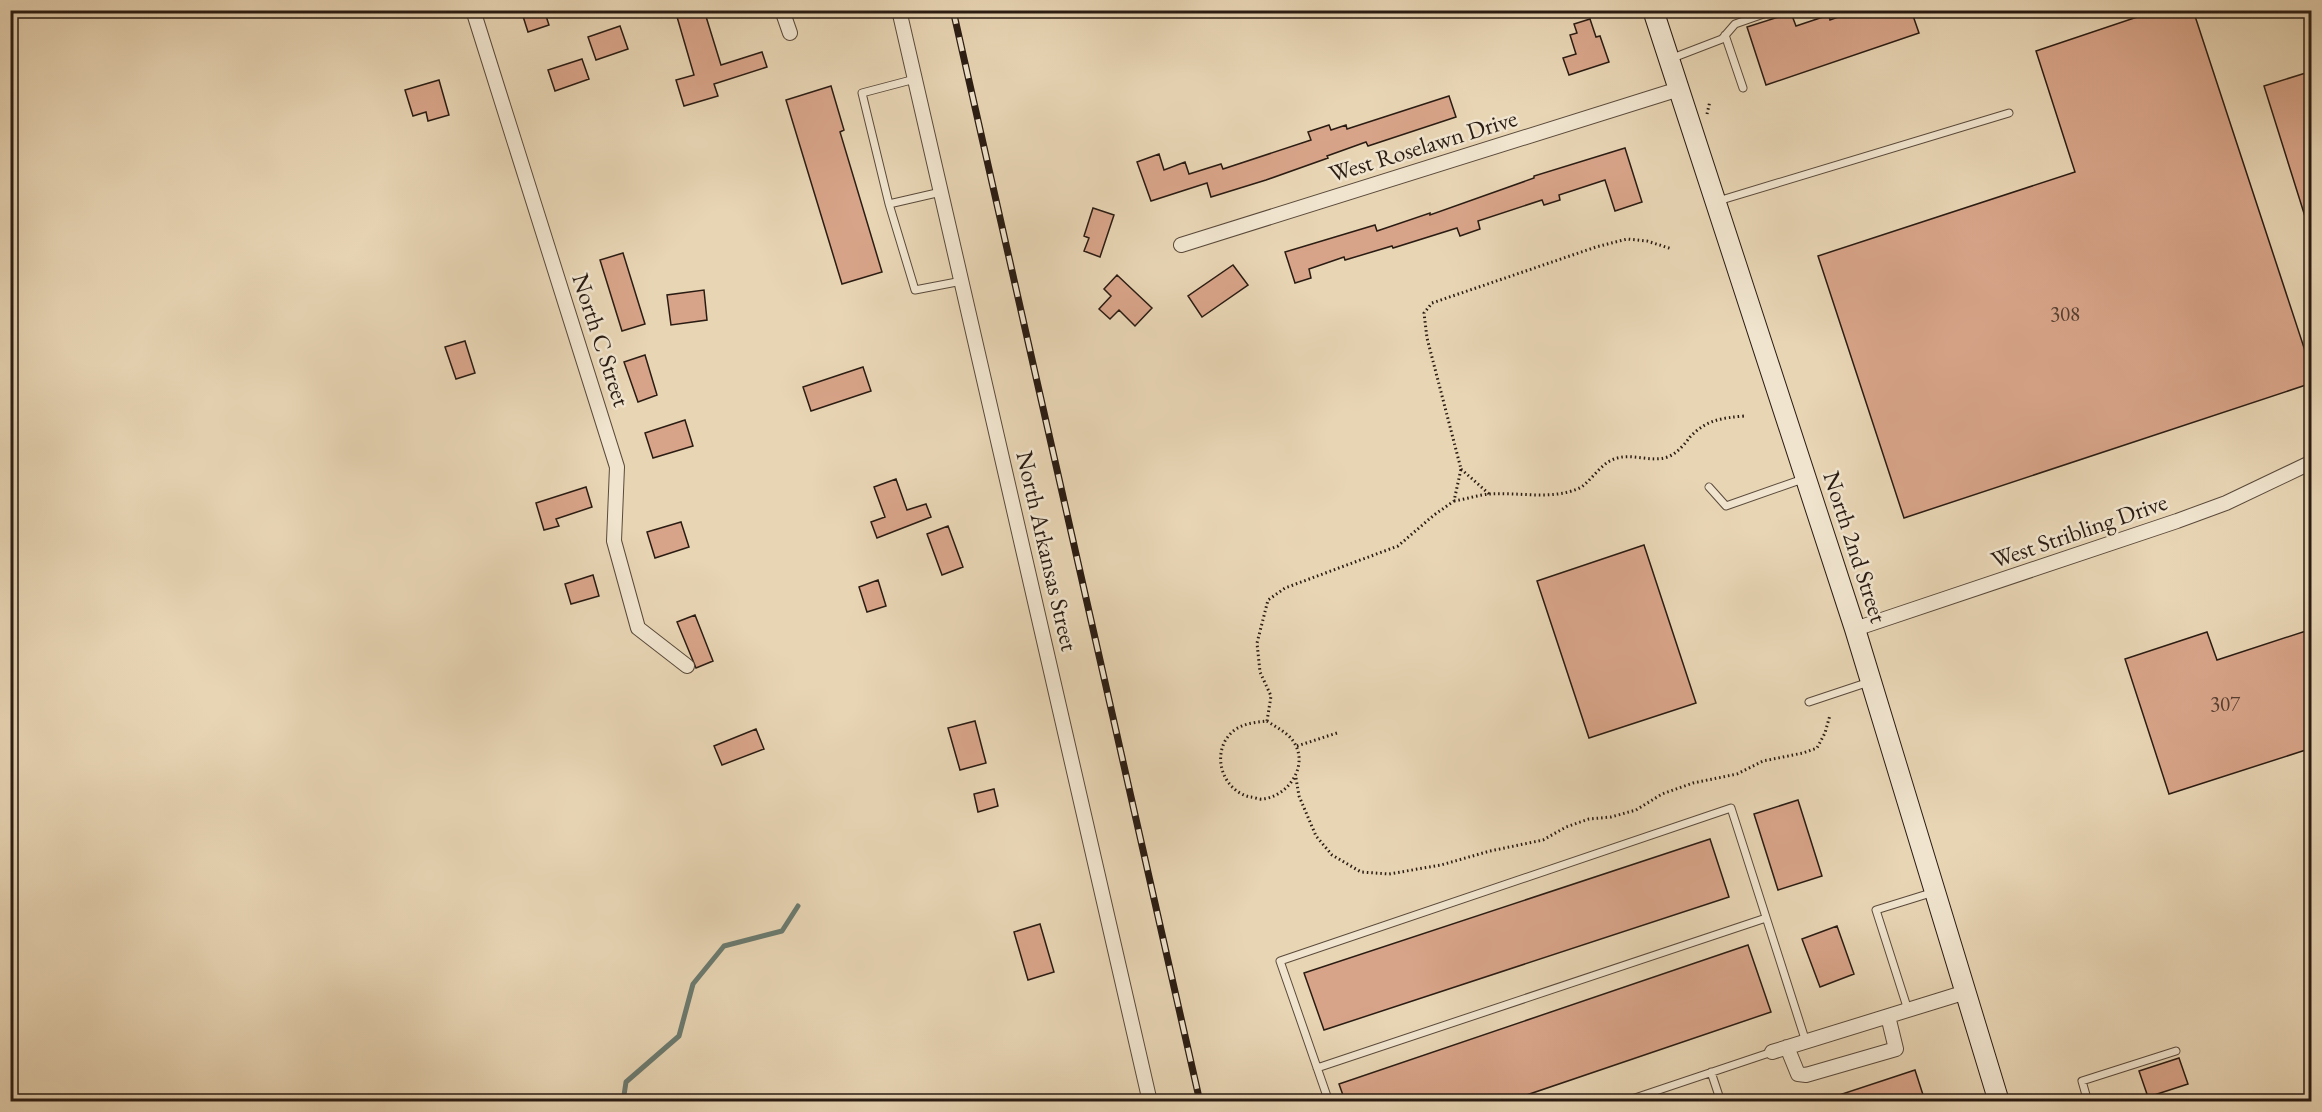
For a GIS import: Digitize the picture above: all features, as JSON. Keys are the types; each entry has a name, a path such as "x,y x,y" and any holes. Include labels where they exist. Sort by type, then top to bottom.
{"main road":[{"name":"North 2nd Street","path":"1653,10 1855,629 1999,1101"}],"street":[{"name":"North C Street","path":"473,10 617,467 614,541 638,628 687,666"},
{"path":"782,10 790,33"},
{"name":"North Arkansas Street","path":"899,10 1150,1101"},
{"name":"West Roselawn Drive","path":"1181,245 1679,89"},
{"name":"West Stribling Drive","path":"1855,629 2177,522 2226,503 2312,462"},
{"path":"1772,1052 1965,992"},
{"path":"1787,1047 1798,1074 1806,1075 1896,1049 1888,1016"}],"lane":[{"path":"1669,59 1717,42 1735,24 1775,10"},
{"path":"1725,35 1743,88"},
{"path":"915,79 862,93 889,204 915,290 962,281"},
{"path":"1716,202 2009,113"},
{"path":"889,204 941,192"},
{"path":"1709,486 1726,506 1806,478"},
{"path":"1809,702 1871,682"},
{"path":"1329,1101 1280,961 1731,808 1806,1042"},
{"path":"1908,1010 1876,910 1935,892"},
{"path":"1317,1068 1766,918"},
{"path":"2088,1101 2082,1081 2176,1051"},
{"path":"1623,1101 1772,1052"},
{"path":"1711,1072 1721,1101"}],"path":[{"path":"1454,501 1461,469 1427,338 1424,313 1432,303 1596,247 1627,239 1647,241 1672,249"},
{"path":"1267,721 1271,696 1260,672 1257,643 1268,600 1285,588 1398,546 1454,501 1489,494 1563,494 1580,489 1594,473 1621,456 1654,459 1670,456 1702,426 1712,420 1744,416"},
{"path":"1461,469 1489,494"},
{"path":"1296,778 1287,789 1263,799 1238,794 1223,775 1220,756 1225,741 1236,729 1251,723 1267,721 1287,734 1297,746 1296,778 1299,796 1316,836 1332,855 1361,872 1389,874 1441,866 1490,850 1544,840 1566,827 1589,819 1611,817 1636,810 1662,794 1693,783 1737,774 1763,761 1817,748 1825,733 1830,715"},
{"path":"1297,746 1336,733"}],"building":[{"path":"521,10 544,10 549,25 528,32"},
{"path":"675,10 704,10 721,65 762,52 767,67 714,84 718,96 684,106 676,80 694,75"},
{"path":"1857,10 1890,10 1892,16 1911,10 1919,33 1766,85 1747,27 1791,13 1796,26 1829,15 1830,20"},
{"path":"2158,10 2193,10 2312,372 2312,383 1904,518 1818,256 2075,172 2036,51"},
{"path":"1590,19 1596,37 1600,36 1609,62 1569,75 1563,58 1576,54 1570,35 1577,33 1574,24"},
{"path":"620,26 628,49 596,60 588,37"},
{"path":"582,59 589,79 555,91 548,70"},
{"path":"2312,71 2312,226 2308,226 2264,86"},
{"path":"439,80 449,115 428,121 426,112 413,116 405,90"},
{"path":"831,86 844,130 840,132 882,272 842,284 786,100"},
{"path":"1449,96 1456,117 1368,146 1366,142 1266,180 1211,197 1207,183 1151,201 1137,162 1159,154 1164,170 1185,162 1189,174 1221,164 1223,169 1311,140 1308,132 1329,125 1331,130 1346,125 1347,129"},
{"path":"1625,148 1642,202 1615,211 1605,180 1559,195 1560,200 1544,205 1542,200 1478,221 1480,229 1460,236 1457,228 1393,248 1392,246 1345,260 1344,257 1309,269 1311,278 1295,283 1285,252 1375,225 1377,231 1430,213 1430,215 1534,178 1534,176"},
{"path":"1093,208 1114,215 1100,257 1084,251 1089,238 1084,236"},
{"path":"623,253 645,324 622,331 600,260"},
{"path":"1233,265 1248,285 1202,317 1188,296"},
{"path":"1117,275 1152,308 1135,326 1119,310 1110,319 1099,309 1111,296 1104,289"},
{"path":"704,290 707,320 671,325 667,295"},
{"path":"465,341 475,373 456,379 445,347"},
{"path":"645,355 657,395 638,402 624,362"},
{"path":"863,367 871,391 811,411 803,387"},
{"path":"685,420 693,446 653,458 645,433"},
{"path":"896,479 907,510 926,504 931,517 877,538 871,522 885,517 874,487"},
{"path":"586,487 592,507 556,519 559,526 544,530 536,503"},
{"path":"681,522 689,547 655,558 647,532"},
{"path":"948,526 963,567 942,575 927,534"},
{"path":"1644,545 1696,703 1589,738 1537,581"},
{"path":"593,575 599,596 571,604 565,584"},
{"path":"878,580 886,606 867,612 859,587"},
{"path":"695,615 713,661 696,668 677,622"},
{"path":"2312,629 2312,748 2169,794 2125,659 2207,632 2217,660"},
{"path":"975,721 986,763 960,770 948,728"},
{"path":"756,729 764,749 722,765 714,746"},
{"path":"994,789 998,806 978,812 974,794"},
{"path":"1798,800 1822,876 1778,890 1754,814"},
{"path":"1710,839 1729,897 1324,1030 1304,973"},
{"path":"1040,924 1054,972 1028,980 1014,932"},
{"path":"1837,926 1854,974 1820,987 1802,939"},
{"path":"1748,945 1771,1012 1509,1101 1345,1101 1339,1084"},
{"path":"2179,1058 2188,1084 2148,1097 2139,1071"},
{"path":"1915,1070 1925,1101 1827,1101 1827,1099"}],"waterway":[{"path":"623,1102 626,1082 679,1036 693,984 724,946 782,931 798,906"}],"railway":[{"path":"953,10 1200,1102"}]}
